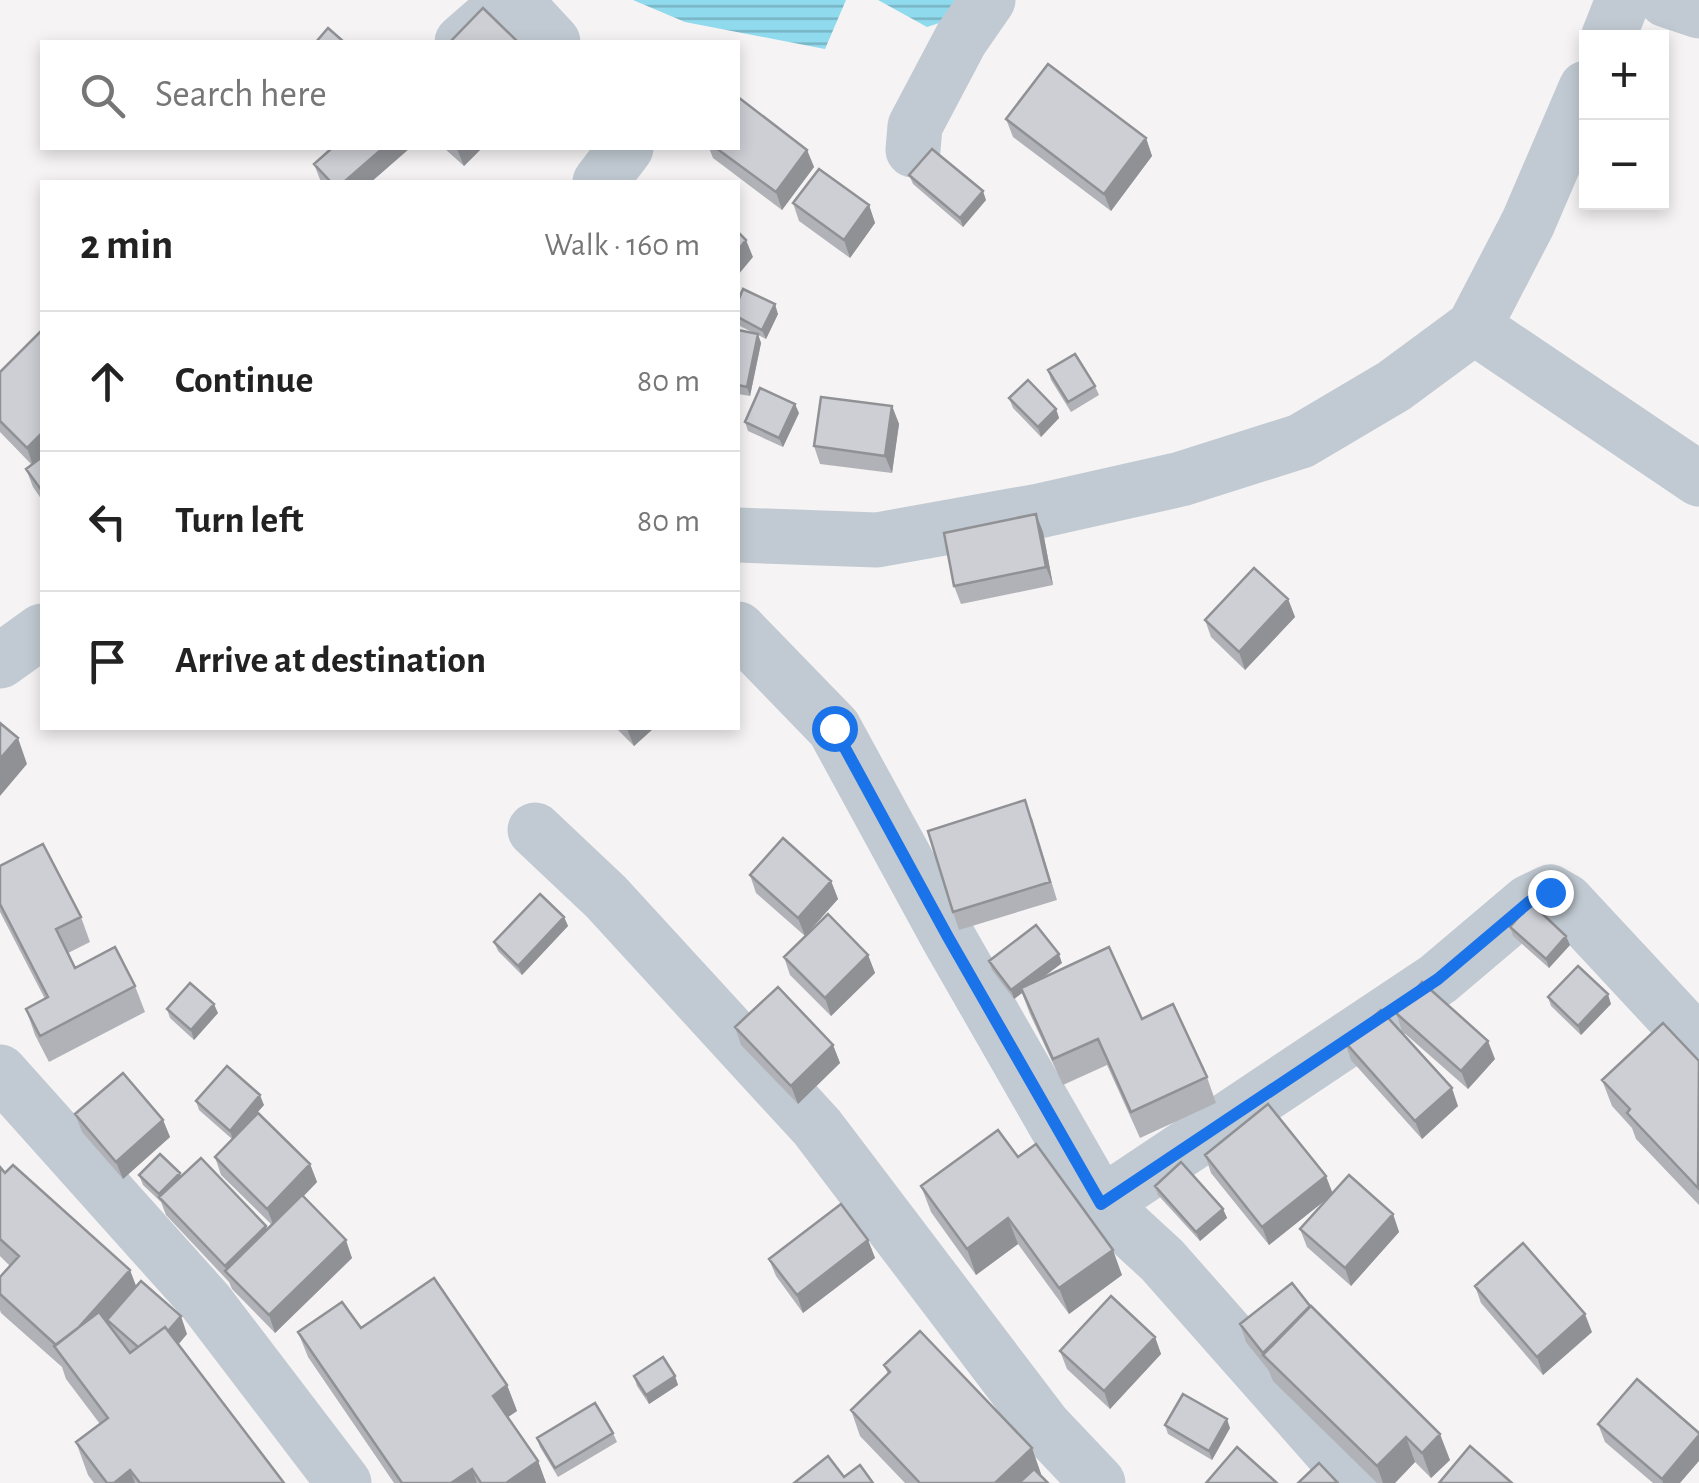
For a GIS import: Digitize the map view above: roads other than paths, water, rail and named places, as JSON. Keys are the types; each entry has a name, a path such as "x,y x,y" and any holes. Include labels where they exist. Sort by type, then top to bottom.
{"street":[{"path":"464,40 512,0 551,40"},
{"path":"914,150 915,126 961,39 988,0"},
{"path":"1611,30 1623,0"},
{"path":"1666,0 1699,11"},
{"path":"740,536 877,540 1038,512 1181,479 1301,442 1394,386 1474,327 1528,223 1579,104"},
{"path":"602,180 624,150"},
{"path":"1474,327 1699,480"},
{"path":"740,630 834,728 1101,1204 1162,1260 1359,1483"},
{"path":"0,661 40,631"},
{"path":"535,830 606,897 818,1128 1044,1426 1098,1483"},
{"path":"1101,1204 1438,979 1529,902 1550,892 1566,901 1699,1044"},
{"path":"0,1072 206,1302 344,1483"}],"water":[{"path":"633,0 846,0 825,49 685,22"},
{"path":"878,0 960,0 948,20 927,27"}]}
